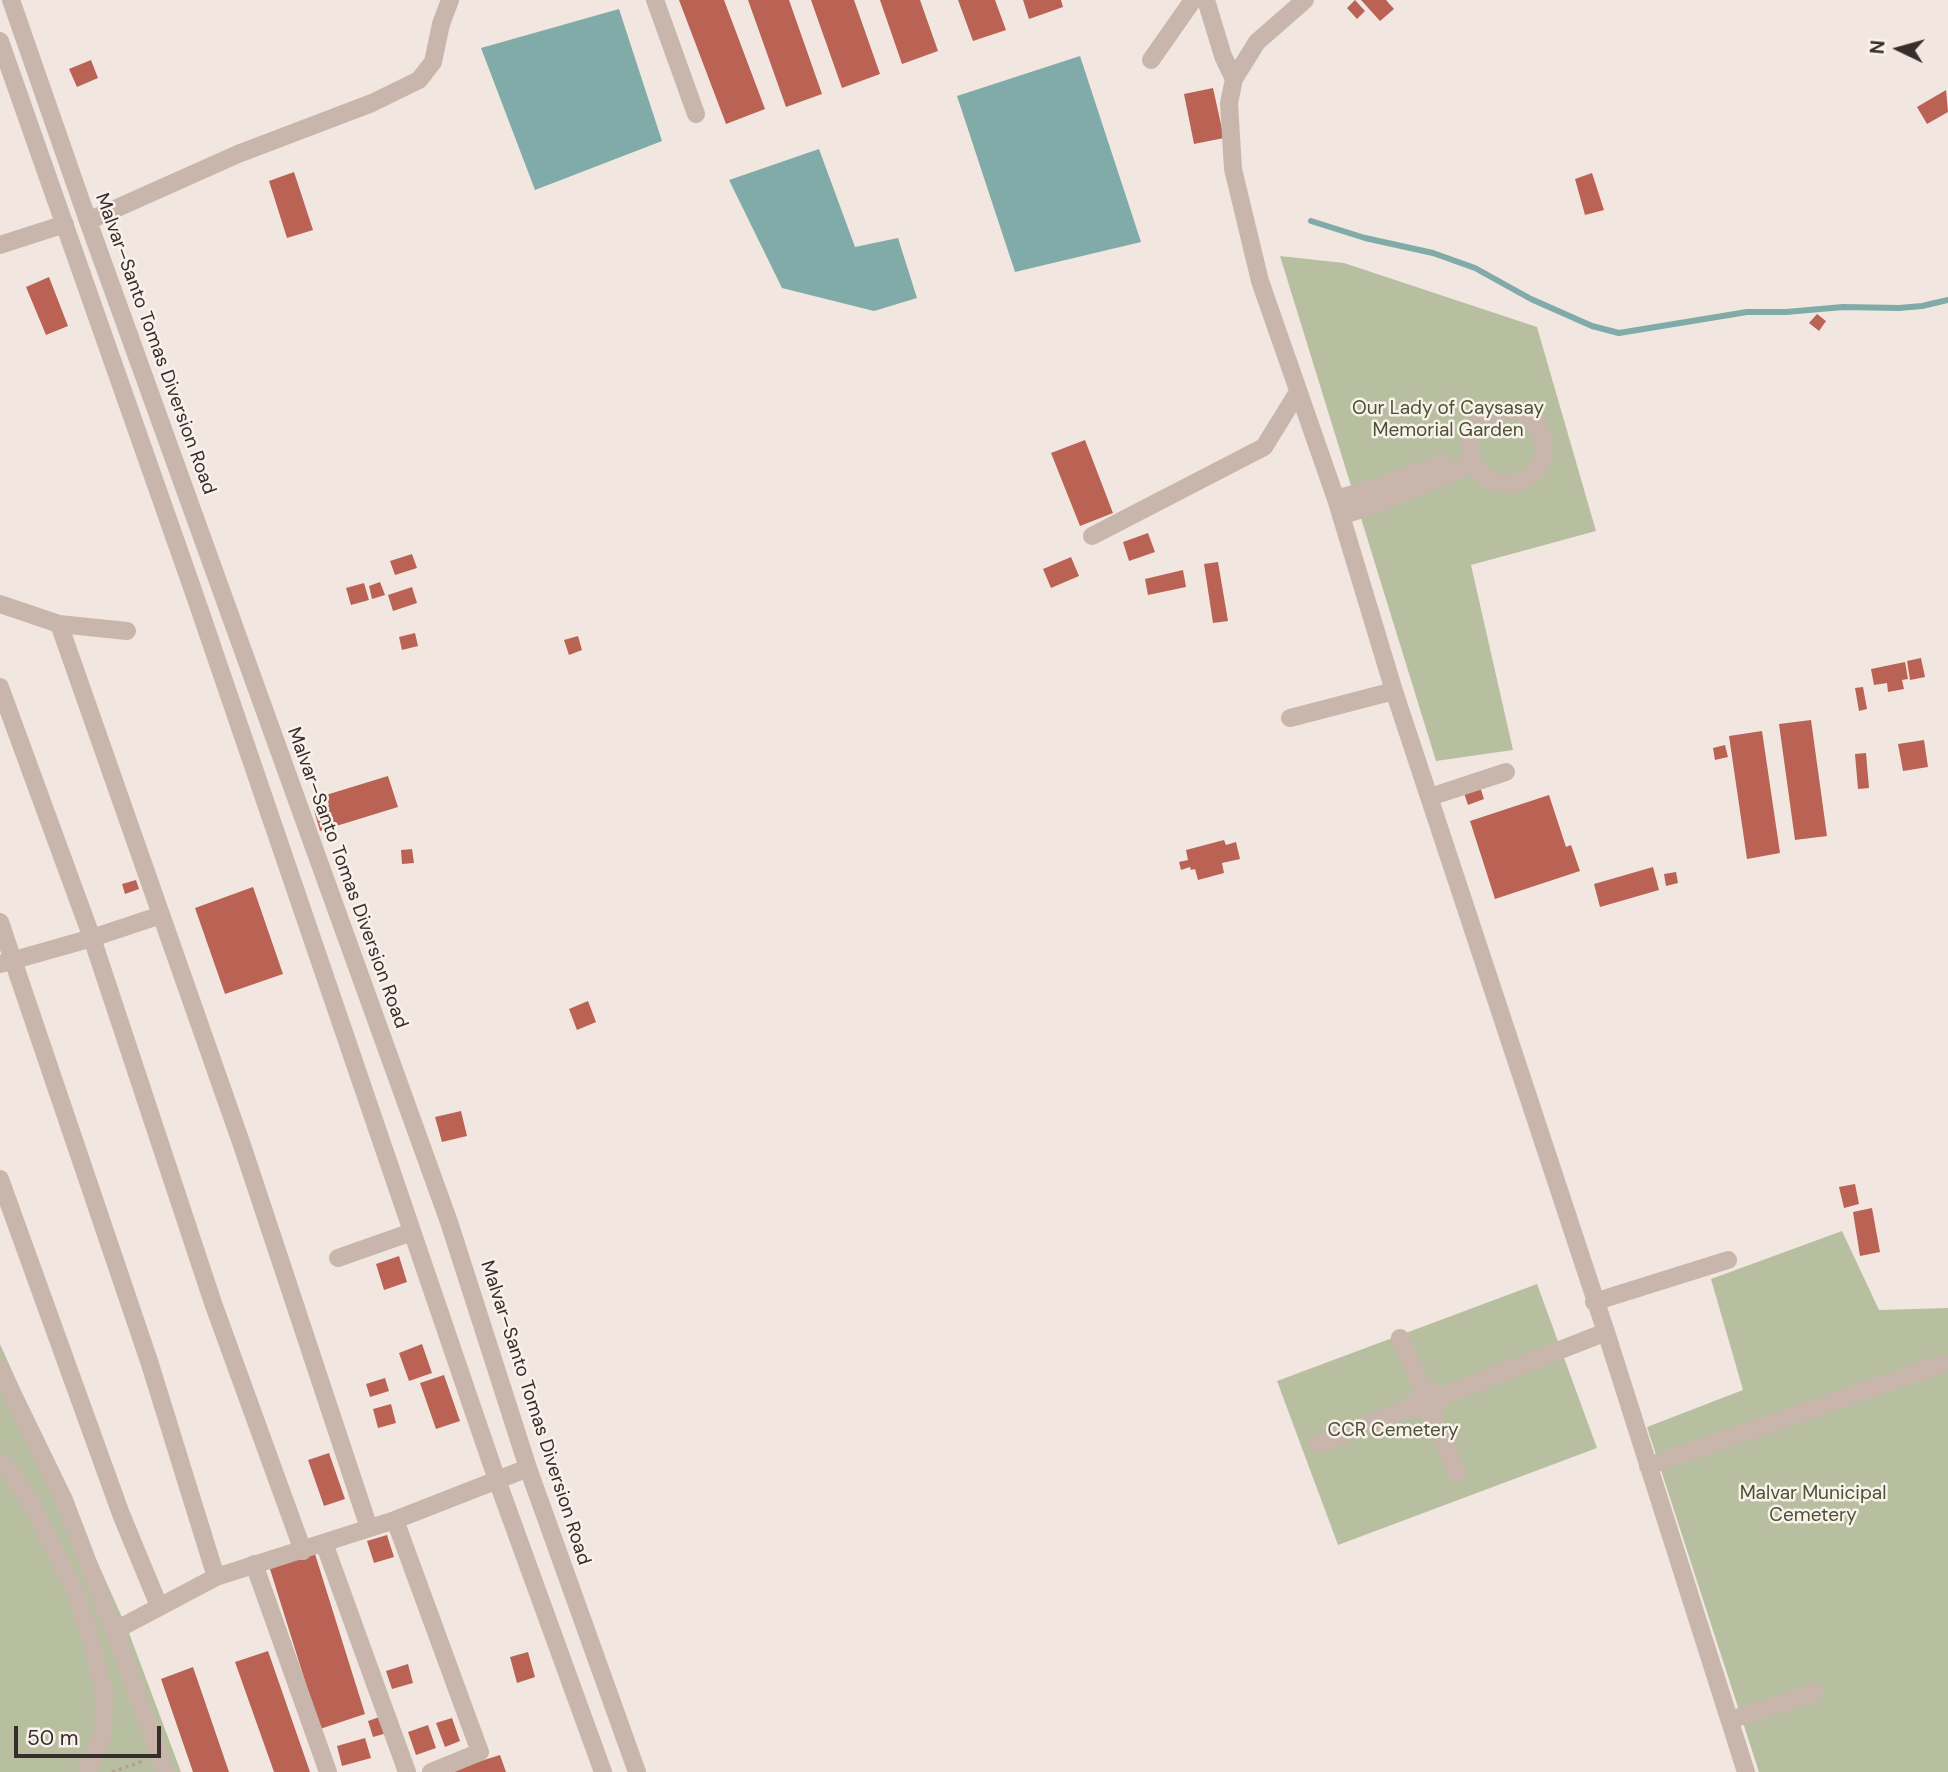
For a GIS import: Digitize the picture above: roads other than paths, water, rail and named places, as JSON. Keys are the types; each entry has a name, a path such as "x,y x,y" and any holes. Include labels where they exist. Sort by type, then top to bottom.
{"street":[{"name":"Malvar–Santo Tomas Diversion Road","path":"11,0 449,1222 528,1468 637,1772"},
{"path":"88,221 238,154 372,103 419,80 433,62 441,24 450,0"},
{"path":"655,0 696,114"},
{"path":"1151,60 1193,0"},
{"path":"1206,0 1223,56 1234,79"},
{"path":"1305,0 1257,42 1234,79 1229,103 1233,169 1260,281 1338,507 1394,691 1606,1332 1746,1772"},
{"path":"0,41 198,604 497,1480 603,1772"},
{"path":"0,245 65,225"},
{"path":"1092,536 1264,447 1298,392"},
{"path":"1500,410 1514,410 1527,415 1538,425 1544,438 1544,452 1539,466 1530,476 1518,483 1504,484 1490,480 1472,459 1471,439 1477,426 1487,416 1500,410"},
{"path":"1338,507 1380,503 1472,459"},
{"path":"0,604 59,624 127,631"},
{"path":"59,624 243,1148 369,1528"},
{"path":"0,687 92,938 213,1303 303,1551"},
{"path":"1290,718 1394,691"},
{"path":"1430,797 1506,772"},
{"path":"7,962 161,915"},
{"path":"0,922 7,962 149,1361 216,1577"},
{"path":"0,1179 116,1502 159,1606"},
{"path":"338,1258 412,1232"},
{"path":"1594,1302 1728,1260"},
{"path":"1318,1444 1606,1332"},
{"path":"1400,1338 1457,1473"},
{"path":"1648,1466 1942,1363"},
{"path":"0,1368 64,1500 163,1764"},
{"path":"0,1462 6,1466 31,1503 77,1595 95,1654 104,1695 103,1732 86,1772"},
{"path":"114,1631 216,1577 395,1520 528,1468"},
{"path":"395,1520 480,1752 431,1772"},
{"path":"324,1543 407,1772"},
{"path":"254,1564 328,1772"},
{"path":"1730,1720 1814,1693"}],"water":[{"path":"619,9 662,141 535,190 481,48"},
{"path":"1080,56 1141,242 1015,272 957,96"},
{"path":"819,149 855,247 898,238 917,298 874,311 782,288 729,180"}],"waterway":[{"path":"1311,221 1365,238 1433,253 1475,268 1531,299 1592,326 1619,333 1747,312 1843,307 1899,308 1948,300"}],"park label":[{"name":"Our Lady of Caysasay Memorial Garden","path":"1448,420"},
{"name":"CCR Cemetery","path":"1393,1431"},
{"name":"Malvar Municipal Cemetery","path":"1813,1505"}]}
